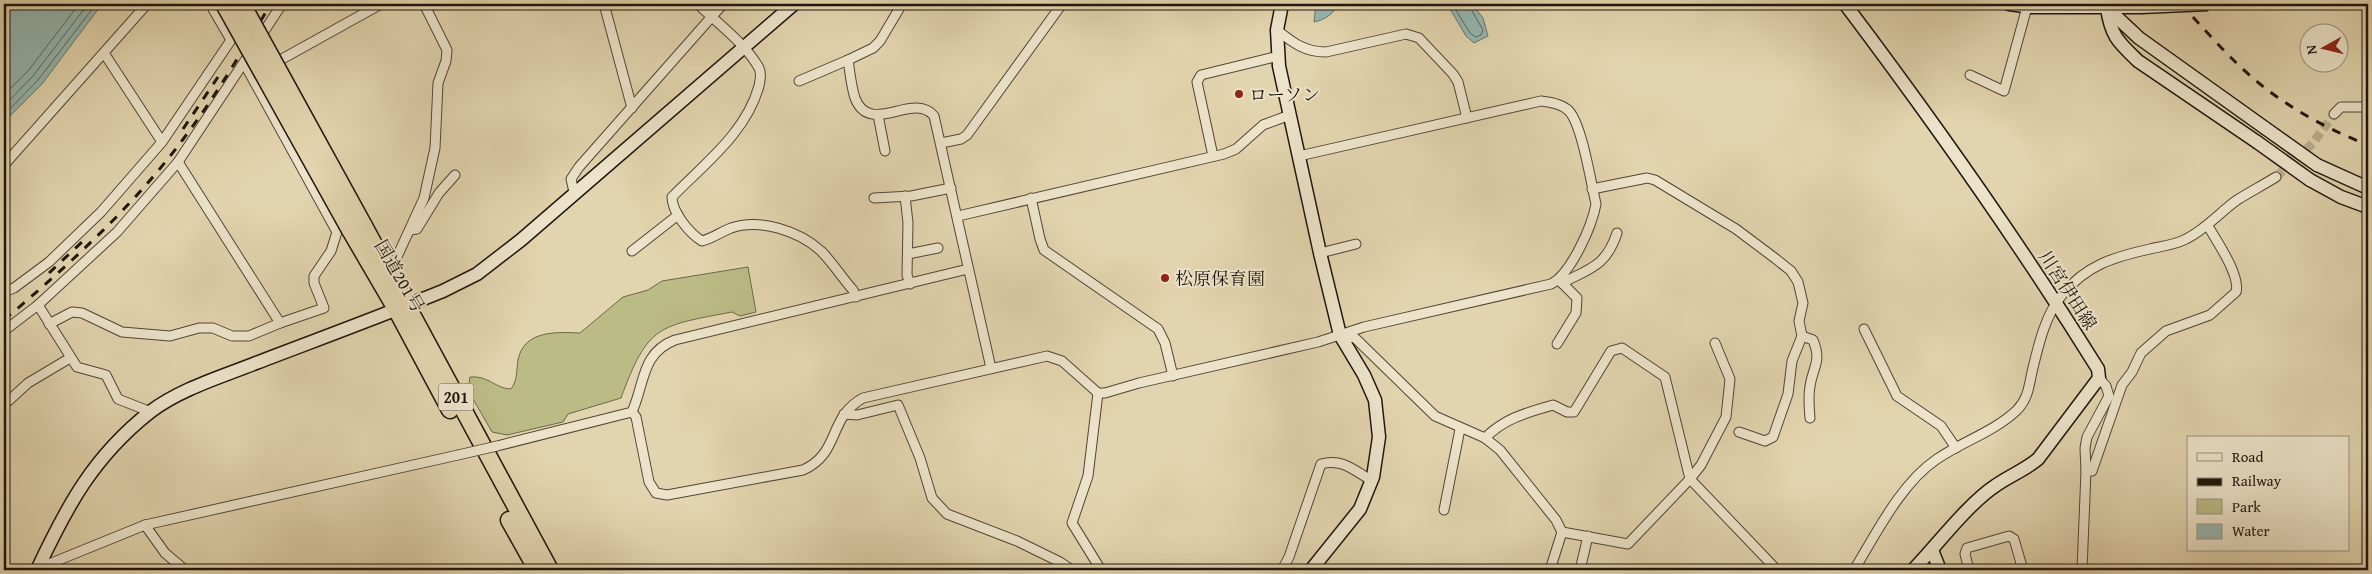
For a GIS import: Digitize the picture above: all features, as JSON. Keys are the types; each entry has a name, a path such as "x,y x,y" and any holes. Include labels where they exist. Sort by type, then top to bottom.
{"highway":[{"name":"国道201号","path":"224,4 357,227 550,570"},
{"name":"国道201号","path":"242,4 357,227 390,272 402,307 537,570"}],"street":[{"path":"4,166 147,4"},
{"path":"4,288 9,290 14,288 49,262 101,212 162,142 231,40 210,4"},
{"path":"4,331 38,305 117,232 178,162 282,4"},
{"path":"282,59 381,4"},
{"path":"390,272 424,198 435,148 438,84 446,61 446,50 424,4"},
{"path":"604,4 632,108"},
{"path":"698,4 744,48 760,69 761,76 754,103 740,127 672,197 672,207 695,237 702,241 731,228 757,225 783,230 807,240 822,252 854,290 856,297"},
{"path":"574,192 570,179 579,167 723,4"},
{"path":"40,565 68,506 85,479 108,451 151,412 203,384 443,292 477,274 521,240 574,192 794,4"},
{"path":"799,81 873,48 880,41 902,4"},
{"path":"941,143 962,139 967,135 1062,4"},
{"path":"1282,4 1277,30 1278,56 1320,253 1340,335 1364,374 1375,400 1379,437 1372,480 1360,509 1311,570"},
{"name":"川宮伊田線","path":"1845,4 1904,83 2056,302 2098,370 2099,378"},
{"path":"2009,4 2106,8 2208,4"},
{"path":"1970,76 2004,91 2027,6"},
{"path":"2106,8 2139,38 2317,165 2368,188"},
{"path":"2106,8 2110,30 2138,61 2310,180 2341,197 2368,207"},
{"path":"266,30 331,149"},
{"path":"1277,30 1292,43 1313,52 1326,52 1406,34 1419,38 1458,82 1467,118"},
{"path":"104,52 162,142"},
{"path":"1213,156 1197,82 1201,75 1278,56"},
{"path":"848,60 855,98 859,106 866,113 878,115 923,108 934,116 991,368"},
{"path":"49,324 72,312 82,313 122,332 170,336 200,328 212,328 232,336 249,336 324,308 314,283 314,276 331,251 336,232 244,63"},
{"path":"1299,156 1541,101 1563,106 1571,112 1577,125 1596,204 1594,216 1561,282"},
{"path":"2334,114 2341,107 2368,107"},
{"path":"878,115 885,152"},
{"path":"958,216 1213,156 1236,149 1263,125 1290,115"},
{"path":"2238,129 2247,116"},
{"path":"178,162 280,323"},
{"path":"410,230 417,228 448,180 455,175"},
{"path":"1854,570 1889,511 1919,474 1936,459 2001,423 2019,408 2029,391 2042,336 2056,302 2075,281 2091,268 2112,258 2171,245 2185,240 2208,226 2236,201 2276,177"},
{"path":"1592,189 1647,178 1655,180 1736,229 1776,259 1790,271 1798,282 1803,303 1799,321 1802,336 1792,361 1788,394 1773,437 1765,441 1740,432"},
{"path":"874,198 905,196 951,188"},
{"path":"905,196 908,222 910,284"},
{"path":"1031,198 1044,250 1158,329 1165,343 1173,376"},
{"path":"632,251 678,215"},
{"path":"2086,471 2092,471 2122,385 2132,372 2141,353 2166,330 2210,314 2236,292 2237,283 2227,260 2208,226"},
{"path":"632,412 636,417 649,482 656,493 667,495 809,467 826,454 844,414 854,403 863,398 1047,356 1055,358 1098,393 1105,393 1561,282 1601,262 1611,251 1617,233"},
{"path":"1320,253 1356,244"},
{"path":"908,254 938,248"},
{"path":"632,412 649,360 654,351 664,344 968,269"},
{"path":"1557,344 1576,313 1577,298 1561,282"},
{"path":"38,305 77,367 106,375 118,399 151,412"},
{"path":"1864,329 1897,396 1942,426 1956,448"},
{"path":"1340,335 1356,338 1435,416 1460,429 1485,438 1500,450 1556,520 1562,532 1550,570"},
{"path":"1802,336 1813,340 1818,352 1818,361 1810,384 1808,400 1810,418"},
{"path":"1562,532 1628,544 1690,479 1701,465 1726,418 1730,379 1715,343"},
{"path":"1485,438 1510,418 1552,405 1567,412 1574,412 1611,351 1622,348 1665,377 1690,479 1777,570"},
{"path":"4,405 28,383 70,358"},
{"path":"1913,570 1982,496 1995,485 2028,467 2038,459 2099,378 2106,386 2109,396 2087,437 2085,448 2086,471 2082,570"},
{"path":"1098,393 1088,476 1072,523 1101,570"},
{"path":"844,414 857,414 898,405 920,458 932,498 947,514 1016,541 1060,562 1072,570"},
{"path":"40,565 49,564 145,526 497,446 632,412"},
{"path":"1444,510 1460,429"},
{"path":"1282,570 1289,557 1321,464 1333,461 1351,467 1372,480"},
{"path":"145,526 165,553 185,570"},
{"path":"1580,570 1588,536"},
{"path":"1969,570 1965,554 1967,548 2009,536 2014,539 2023,570"},
{"path":"1932,550 1940,570"}],"green space":[{"path":"748,267 756,312 740,316 732,312 707,317 672,326 659,332 639,355 621,398 568,414 563,422 507,435 492,432 468,390 470,377 482,378 501,387 511,389 516,379 521,350 527,343 534,338 551,333 580,333 623,297 648,290 662,281"}],"water":[{"path":"4,4 102,4 42,84 4,122"},
{"path":"1316,4 1339,4 1329,16 1314,22"},
{"path":"1447,4 1472,4 1483,18 1488,36 1474,43 1466,36"}],"tunnel":[{"path":"2276,177 2313,143 2334,114"}],"railway":[{"path":"4,320 78,255 146,185 198,118 271,4"},
{"path":"2181,4 2211,37 2265,88 2315,120 2341,134 2368,145"},
{"path":"183,129 218,77"},
{"path":"49,273 82,242"}],"place":[{"name":"ローソン","path":"1239,94"},
{"name":"松原保育園","path":"1165,278"}]}
